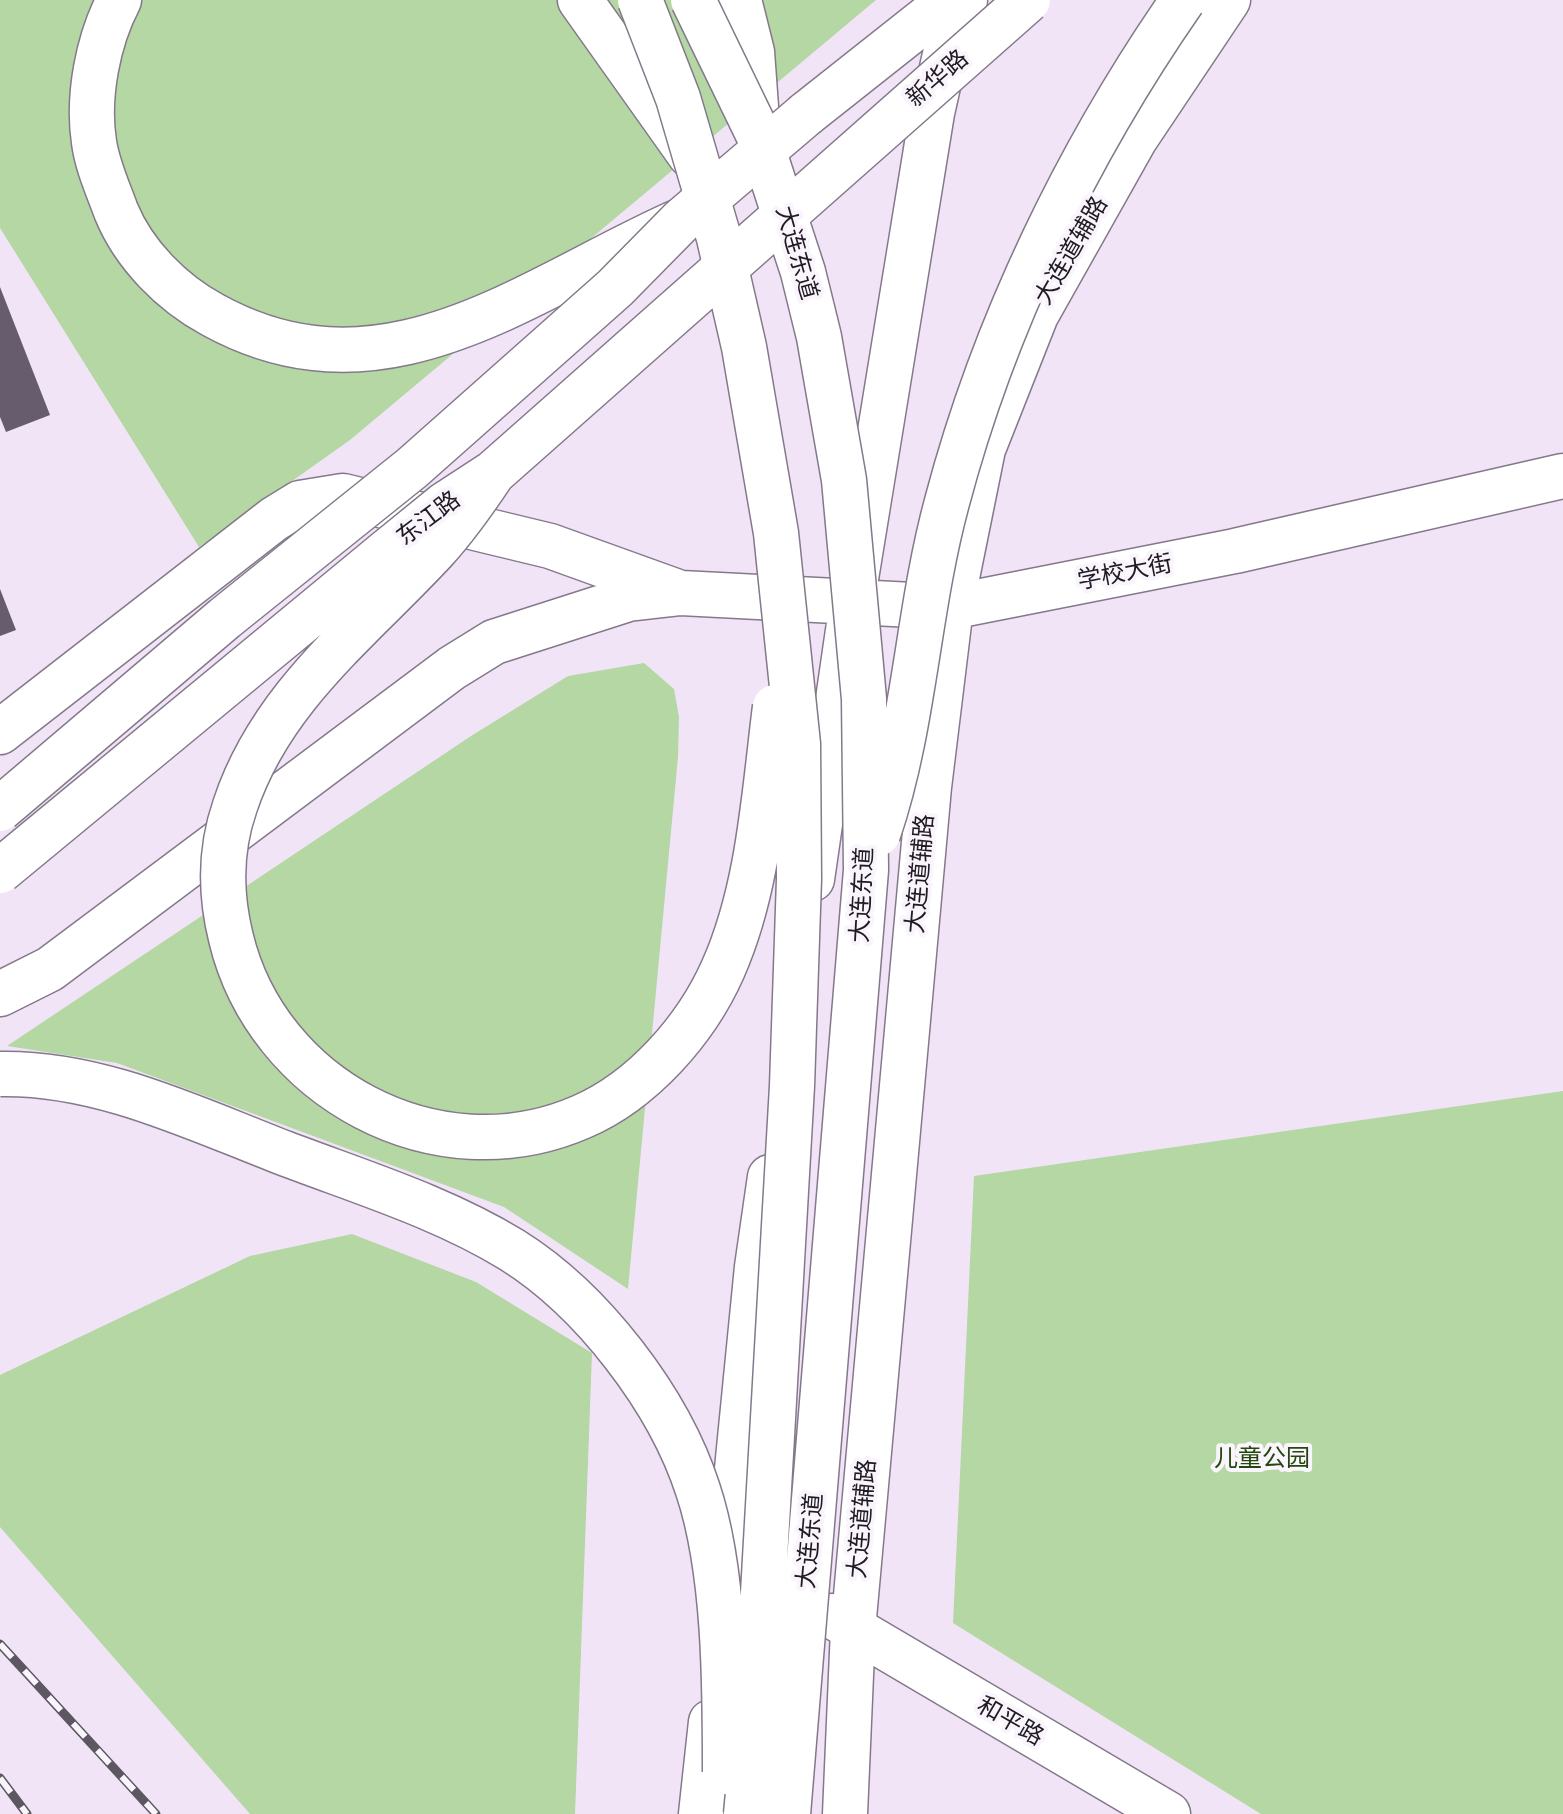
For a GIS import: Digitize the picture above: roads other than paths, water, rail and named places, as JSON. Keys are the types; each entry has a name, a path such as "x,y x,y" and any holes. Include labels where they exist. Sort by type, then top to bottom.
{"main road":[{"path":"119,0 98,55 94,141 125,233 154,269 191,303 263,339 277,344 351,349 437,335 494,316 617,248 682,220"},
{"path":"580,0 698,166"},
{"name":"大连东道","path":"640,0 678,98 719,238 756,406 786,625 798,744 799,879 783,1247 758,1683 746,1814"},
{"name":"大连东道","path":"693,0 758,134 806,285 844,480 864,699 866,870 788,1814"},
{"path":"739,0 752,52 758,134"},
{"path":"806,114 868,36 903,0"},
{"path":"806,114 950,0"},
{"path":"701,1814 757,1267 852,603 932,113 946,50 965,0"},
{"name":"新华路","path":"848,157 1028,0"},
{"path":"866,870 892,793 905,737 921,621 946,502 978,404 1024,288 1090,150 1183,0"},
{"name":"大连道辅路","path":"845,1814 853,1629 929,787 951,607 983,449 1036,315 1135,139 1228,0"},
{"name":"东江路","path":"0,809 225,618 412,468 615,288 682,220 806,114"},
{"name":"东江路","path":"0,871 444,505 493,473 848,157"},
{"path":"493,473 464,517 435,550 352,631 303,685 246,778 225,847 223,895 229,931 236,957 259,1009 273,1031 315,1076 370,1113 410,1126 459,1136 529,1132 553,1127 599,1109 662,1059 708,995 722,970 737,929 760,824 786,625"},
{"name":"学校大街","path":"681,593 951,607 1235,551 1563,476"},
{"path":"0,732 280,514 300,503 332,496 376,502 550,546 681,593"},
{"path":"0,994 50,969 385,717 494,642 614,603 681,593"},
{"path":"0,1074 44,1076 106,1088 392,1194 512,1250 551,1278 585,1310 621,1351 651,1395 685,1458 698,1490 715,1569 725,1718 727,1814"},
{"name":"和平路","path":"729,1547 853,1629 1168,1814"}],"railway":[{"path":"0,1644 156,1814"},
{"path":"0,1778 27,1814"}],"park label":[{"name":"儿童公园","path":"1262,1459"}]}
